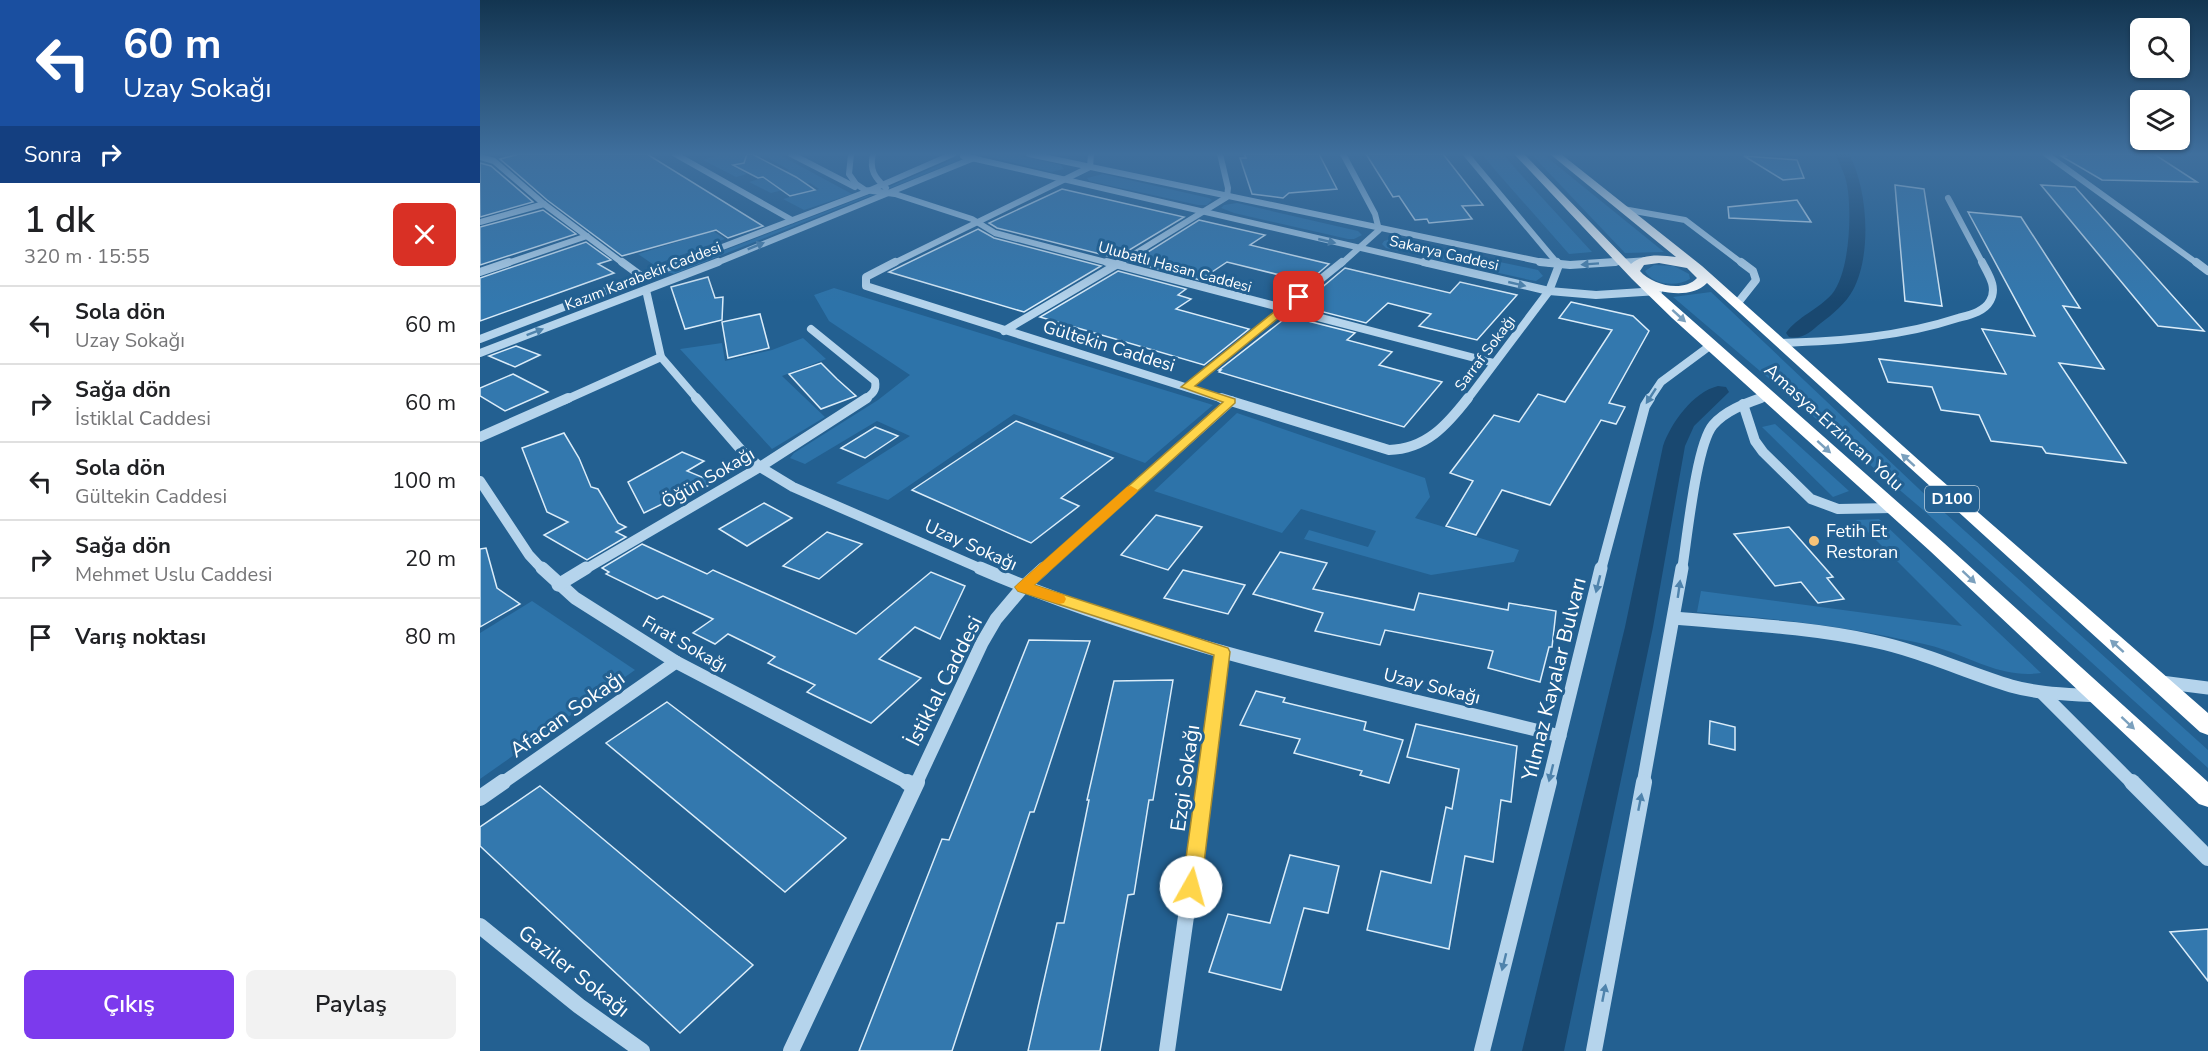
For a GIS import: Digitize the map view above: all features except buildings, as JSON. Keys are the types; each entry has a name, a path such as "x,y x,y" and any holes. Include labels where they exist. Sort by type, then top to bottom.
{"highway":[{"name":"Amasya-Erzincan Yolu","path":"1566,203 1652,291 2208,797"},
{"name":"Amasya-Erzincan Yolu","path":"1616,203 1698,269 2208,726"},
{"path":"1648,260 1680,262 1698,269 1704,279 1702,283 1676,289 1652,285 1636,276 1634,271 1635,267 1648,260"}],"street":[{"path":"762,203 792,220"},
{"name":"Kazım Karabekir Caddesi","path":"480,339 837,203"},
{"name":"Kazım Karabekir Caddesi","path":"480,353 658,286 863,203"},
{"name":"Ulubatlı Hasan Caddesi","path":"922,203 978,222 988,231 1494,363"},
{"path":"978,222 1018,203"},
{"name":"Sakarya Caddesi","path":"1162,203 1549,291 1596,295 1676,289"},
{"path":"1004,331 1218,203"},
{"name":"Sakarya Caddesi","path":"1255,203 1559,265 1648,260"},
{"path":"1187,387 1360,248 1379,230 1369,203"},
{"path":"1507,203 1559,265"},
{"path":"1780,343 1889,337 1940,326 1974,313 1988,304 1992,297 1992,281 1951,203"},
{"path":"2118,203 2208,271"},
{"path":"480,222 544,204 641,276"},
{"path":"1623,209 1685,220 1752,271 1756,280 1737,304"},
{"name":"Gültekin Caddesi","path":"978,222 869,275 865,282 870,289 876,291 1389,450 1418,445"},
{"path":"480,272 587,236"},
{"name":"Sarraf Sokağı","path":"1418,445 1436,435 1448,424 1549,291 1559,265"},
{"path":"660,274 667,276 667,280 658,286 645,289 629,288 628,284 641,276 660,274"},
{"name":"Uzay Sokağı","path":"646,290 661,357 742,451 760,467 793,487 1023,587 1222,652 1560,736"},
{"name":"Öğün Sokağı","path":"558,585 760,467 873,394 876,387 875,381 812,329"},
{"name":"Yılmaz Kayalar Bulvarı","path":"1482,1051 1645,406 1661,382 1711,345"},
{"path":"480,436 661,357"},
{"path":"1594,1051 1674,618 1689,513 1705,439 1711,427 1720,418 1743,404 1767,396"},
{"name":"İstiklal Caddesi","path":"790,1051 982,643 996,619 1023,587 1231,401"},
{"path":"1743,404 1755,441 1763,452 1811,499 1838,509 1892,508"},
{"name":"Fırat Sokağı","path":"480,481 529,555 558,585 676,662 914,786"},
{"path":"1674,618 1820,632 1873,641 1920,653 1981,676 2042,693 2099,696"},
{"name":"Ezgi Sokağı","path":"1167,1051 1222,652"},
{"name":"Afacan Sokağı","path":"480,798 676,662"},
{"path":"2157,682 2208,688"},
{"path":"2042,693 2208,858"},
{"name":"Gaziler Sokağı","path":"480,926 579,1006 642,1051"}],"shaded area":[{"path":"629,203 672,203 725,239 654,265 638,254 684,240"},
{"path":"791,203 825,203 804,210"},
{"path":"848,203 852,203 674,274 668,272"},
{"path":"1189,203 1209,203 1207,205"},
{"path":"1237,203 1358,231 1362,235 1348,239 1234,213 1221,208 1224,205"},
{"path":"1524,203 1547,203 1592,252 1569,254"},
{"path":"1578,203 1604,203 1664,252 1625,253"},
{"path":"1390,239 1538,270 1543,276 1536,281 1530,280 1386,248 1382,244"},
{"path":"1654,265 1674,266 1689,274 1690,279 1672,284 1659,282 1648,276 1645,271"},
{"path":"834,288 1213,405 1145,463 1014,414 888,500 836,483 910,436 877,421 805,464 790,458 794,453 878,400 910,375 829,321 814,295"},
{"path":"1711,292 1936,505 2208,750 2208,768 1922,509 1673,297"},
{"path":"803,338 826,359 782,376 825,417 772,449 680,349 722,343 725,361 772,350"},
{"path":"1237,413 1425,478 1430,497 1415,518 1519,550 1514,562 1431,575 1304,539 1309,530 1368,547 1376,531 1301,509 1282,533 1154,491"},
{"path":"1775,424 1849,491 1833,497 1762,427"},
{"path":"1879,519 2041,673 2003,671 1945,650 1850,629 1697,612 1701,591 1962,626 1856,520"},
{"path":"532,601 635,670 480,779 480,633"}],"waterway":[{"path":"1796,333 1822,313 1844,290 1851,269 1856,241 1856,203"},
{"path":"1543,1051 1639,627 1674,446 1686,422 1718,392"}],"slow traffic":[{"path":"1059,599 1023,587 1131,490"}],"place":[{"name":"Fetih Et Restoran","path":"1814,541"}],"route":[{"path":"1191,887 1222,652 1023,587 1231,401 1187,387 1299,297"}]}
